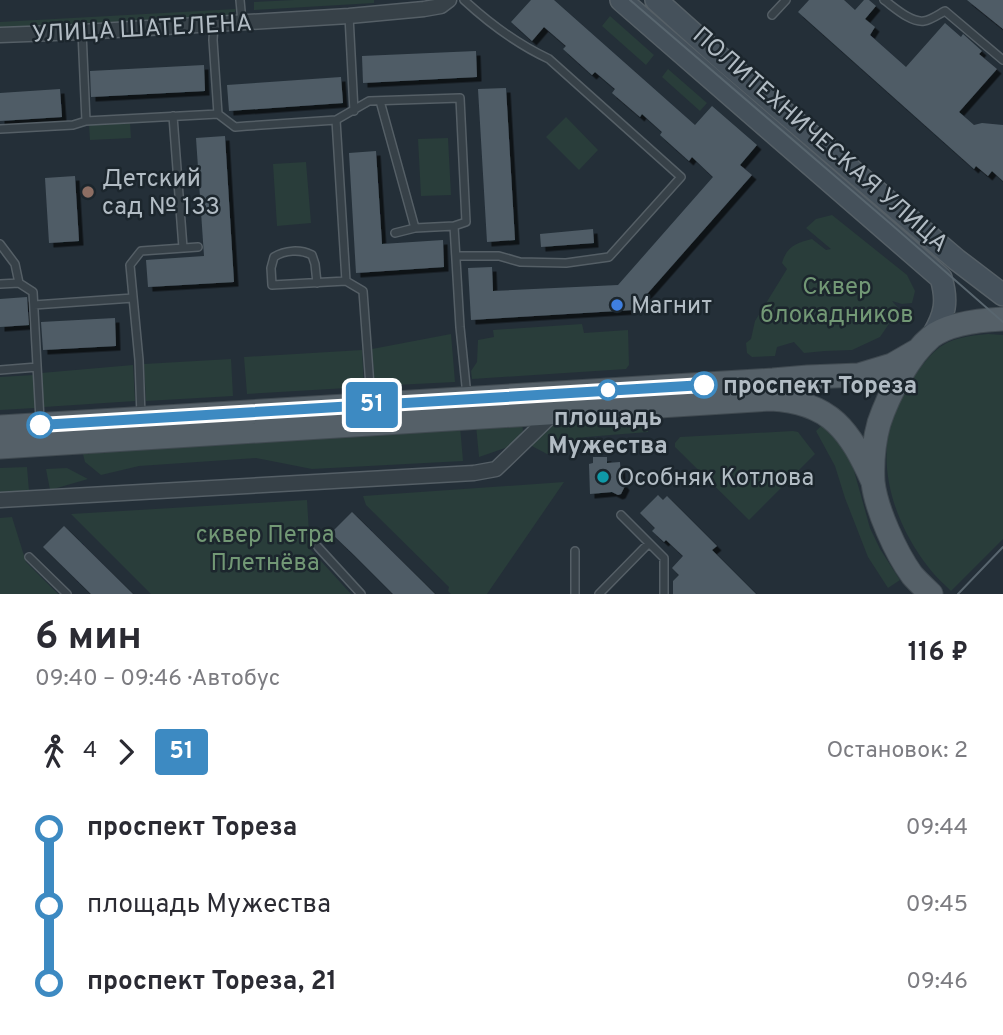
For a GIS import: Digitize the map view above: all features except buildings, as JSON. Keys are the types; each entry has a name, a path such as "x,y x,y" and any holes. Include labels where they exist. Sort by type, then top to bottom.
{"main road":[{"name":"ПОЛИТЕХНИЧЕСКАЯ УЛИЦА","path":"621,0 941,278 945,303 942,321 926,343"},
{"name":"ПОЛИТЕХНИЧЕСКАЯ УЛИЦА","path":"656,0 957,260 1003,295"},
{"path":"0,427 859,375 892,365 962,324 1003,319"},
{"path":"873,482 874,447 880,423 894,391 926,343"},
{"path":"0,447 786,400 806,404 828,416 846,432 860,452 873,482 883,518 914,584 931,594"}],"street":[{"name":"УЛИЦА ШАТЕЛЕНА","path":"0,35 349,16 424,9 441,6 449,0"},
{"path":"0,500 496,469 555,412"}],"lane":[{"path":"240,0 242,22"},
{"path":"456,256 499,256 520,262 566,262 609,257 681,177 549,59 488,23 464,0"},
{"path":"772,15 786,0"},
{"path":"884,0 920,21 945,11 1003,60"},
{"path":"349,16 354,111"},
{"path":"214,23 218,114"},
{"path":"82,32 86,121"},
{"path":"0,130 73,125 86,121 218,114 235,127 336,120 369,102 460,98 466,222 454,226 415,228 395,233"},
{"path":"380,101 415,228"},
{"path":"173,116 183,248"},
{"path":"336,120 346,281"},
{"path":"454,226 467,399"},
{"path":"0,244 15,264 19,283"},
{"path":"141,419 139,360 130,265 141,251 198,247"},
{"path":"317,283 312,255 304,251 282,252 274,257 271,268 272,285 317,283 346,281 363,291 371,405"},
{"path":"0,284 19,283 33,292 40,425"},
{"path":"34,305 133,298"},
{"path":"0,370 37,367"},
{"path":"621,515 664,558 664,594"},
{"path":"599,594 649,543"},
{"path":"318,548 362,594"},
{"path":"575,551 575,594"},
{"path":"29,557 66,594"}],"green space":[{"path":"374,0 374,3 254,10 254,2"},
{"path":"236,9 233,16 0,30 0,22"},
{"path":"610,16 654,55 646,65 602,26"},
{"path":"668,69 707,103 700,111 662,77"},
{"path":"566,117 598,150 579,170 546,137"},
{"path":"130,123 131,138 90,140 89,125"},
{"path":"448,138 451,195 421,196 418,139"},
{"path":"306,162 311,223 277,226 273,164"},
{"name":"Сквер блокадников","path":"832,215 907,275 915,291 912,303 892,301 899,309 880,337 852,350 804,353 794,342 777,347 775,356 752,357 747,353 746,343 751,339 755,321 787,269 782,263 789,249 812,239 826,250 831,249 806,228 816,219"},
{"path":"582,324 584,333 628,330 629,365 626,369 472,379 471,371 477,362 478,340 494,337 493,330"},
{"path":"451,334 455,382 375,386 372,349"},
{"path":"988,334 1003,335 1003,539 951,591 918,553 900,519 889,482 887,445 899,400 929,357 952,340"},
{"path":"362,350 364,387 247,394 244,357"},
{"path":"231,359 233,396 146,401 144,364"},
{"path":"133,365 135,401 44,407 41,373"},
{"path":"34,375 35,408 0,410 0,377"},
{"path":"648,414 648,432 586,437 547,454 530,445 559,420"},
{"path":"522,422 523,431 508,447 479,457 476,425"},
{"path":"822,425 843,447 851,460 870,528 900,580 888,588 868,557 835,466 816,431"},
{"path":"460,426 463,461 312,469 256,458 139,466 101,475 85,462 82,450"},
{"path":"798,432 815,454 749,520 675,447 680,437"},
{"path":"27,467 29,491 0,493 0,468"},
{"path":"67,468 88,479 50,490 46,469"},
{"path":"564,482 487,594 451,594 449,587 366,505 363,496"},
{"name":"сквер Петра Плетнёва","path":"307,500 310,549 351,594 151,594 71,514"},
{"path":"12,517 26,562 58,594 0,594 0,518"}],"tram line":[{"path":"630,0 1003,322"},
{"path":"958,594 1003,547"}],"bus line":[{"name":"51","path":"40,425 704,385"}],"place":[{"name":"Детский сад № 133","path":"88,192"},
{"name":"Магнит","path":"617,305"},
{"name":"проспект Тореза","path":"704,385"},
{"name":"площадь Мужества","path":"608,390"},
{"name":"Особняк Котлова","path":"603,477"}]}
